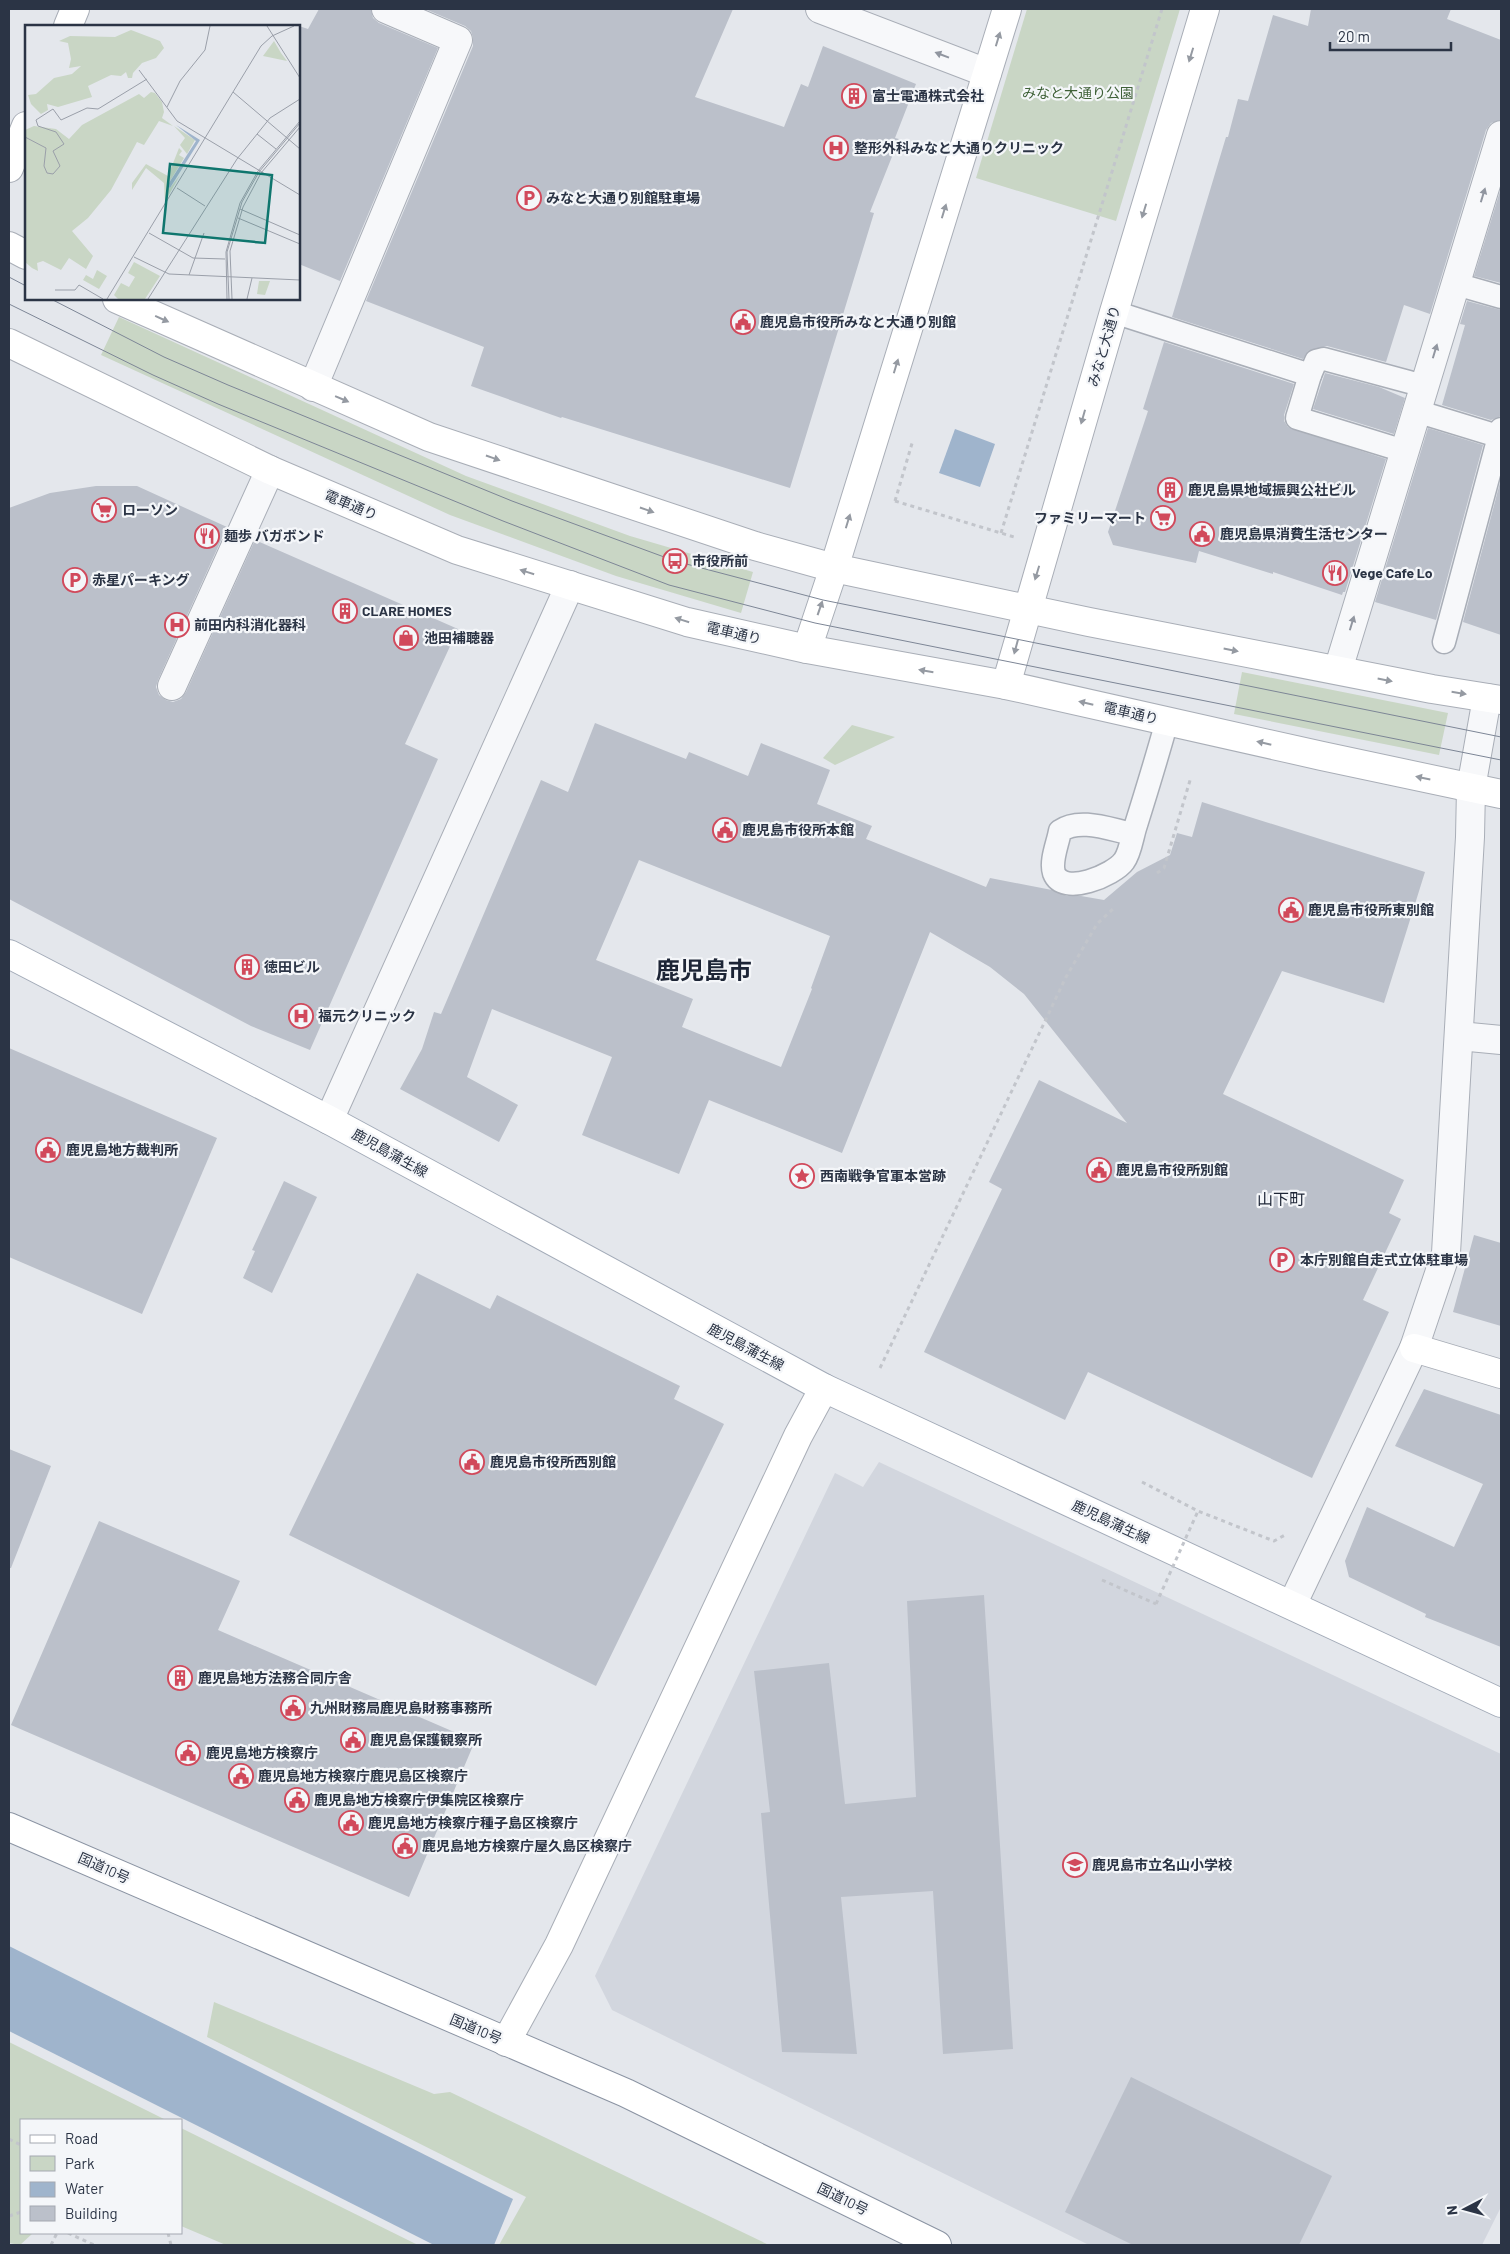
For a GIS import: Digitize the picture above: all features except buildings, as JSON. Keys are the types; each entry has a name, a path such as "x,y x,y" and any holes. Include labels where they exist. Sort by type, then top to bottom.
{"main road":[{"path":"807,649 834,568 1006,9"},
{"name":"みなと大通り","path":"1006,685 1114,312 1205,9"},
{"path":"9,168 25,128"},
{"path":"9,246 25,254"},
{"path":"119,300 429,437 755,546 834,568 1027,609 1432,689 1494,699"},
{"name":"電車通り","path":"9,343 270,470 457,550 687,622 807,649 1006,685 1501,794"},
{"name":"鹿児島蒲生線","path":"9,954 329,1120 824,1388 1501,1703"},
{"path":"1414,1348 1501,1374"},
{"path":"506,2042 559,1945 798,1436 824,1388"},
{"name":"国道10号","path":"9,1827 626,2093 937,2245"}],"street":[{"path":"313,387 458,40 386,9"},
{"path":"820,9 987,73"},
{"path":"1338,670 1420,398 1500,143"},
{"path":"172,686 270,470"},
{"path":"329,1120 570,585"},
{"path":"1292,1605 1414,1348 1446,1253 1471,788 1494,699"},
{"path":"1459,1036 1501,1040"}],"lane":[{"path":"1456,284 1501,297"},
{"path":"1114,312 1310,375"},
{"path":"1404,451 1297,418 1316,361 1324,359 1420,398 1501,434 1444,642"},
{"path":"1134,834 1167,721"}],"path":[{"path":"1001,533 1162,9"},
{"path":"888,498 1020,538"},
{"path":"1151,877 1164,868 1191,776"},
{"path":"880,1368 1066,977 1097,924 1118,905"},
{"path":"1142,1482 1198,1511 1274,1541 1286,1535"},
{"path":"1102,1580 1156,1604 1198,1511"},
{"path":"9,2138 20,2145"},
{"path":"51,2245 57,2234"},
{"path":"70,2234 94,2245"}],"shaded area":[{"name":"鹿児島市立名山小学校","path":"879,1462 1501,1754 1501,2207 1482,2245 1089,2245 612,2010 595,1976 835,1473 863,1487"}],"green space":[{"name":"みなと大通り公園","path":"1027,9 1180,9 1116,221 976,178"},
{"path":"119,317 466,476 630,536 753,572 741,613 616,576 450,515 101,355"},
{"path":"1242,672 1448,713 1439,755 1234,714"},
{"path":"852,725 895,737 835,765 823,758"},
{"path":"214,2002 434,2094 450,2092 769,2245 499,2245 526,2197 207,2037"},
{"path":"9,2042 164,2119 20,2119 20,2234 32,2234 20,2245 9,2243"},
{"path":"182,2128 418,2245 226,2245 182,2226"}],"water":[{"path":"955,429 995,444 980,487 939,473"},
{"path":"9,1946 513,2199 494,2245 434,2245 9,2031"}],"tram line":[{"path":"9,277 25,285"},
{"path":"53,300 164,357 228,385 512,501 675,561 823,600 1501,737"},
{"path":"9,304 153,375 218,404 503,521 669,585 815,623 1501,760"}],"place":[{"name":"富士電通株式会社","path":"854,96"},
{"name":"整形外科みなと大通りクリニック","path":"836,148"},
{"name":"みなと大通り別館駐車場","path":"529,198"},
{"name":"鹿児島市役所みなと大通り別館","path":"743,322"},
{"name":"鹿児島県地域振興公社ビル","path":"1170,490"},
{"name":"ローソン","path":"104,510"},
{"name":"ファミリーマート","path":"1163,518"},
{"name":"鹿児島県消費生活センター","path":"1202,534"},
{"name":"麺歩 バガボンド","path":"207,536"},
{"name":"市役所前","path":"675,561"},
{"name":"Vege Cafe Lo","path":"1335,573"},
{"name":"赤星パーキング","path":"75,580"},
{"name":"CLARE HOMES","path":"345,611"},
{"name":"前田内科消化器科","path":"177,625"},
{"name":"池田補聴器","path":"406,638"},
{"name":"鹿児島市役所本館","path":"725,830"},
{"name":"鹿児島市役所東別館","path":"1291,910"},
{"name":"徳田ビル","path":"247,967"},
{"name":"福元クリニック","path":"301,1016"},
{"name":"鹿児島地方裁判所","path":"48,1150"},
{"name":"鹿児島市役所別館","path":"1099,1170"},
{"name":"西南戦争官軍本営跡","path":"802,1176"},
{"name":"本庁別館自走式立体駐車場","path":"1282,1260"},
{"name":"鹿児島市役所西別館","path":"472,1462"},
{"name":"鹿児島地方法務合同庁舎","path":"180,1678"},
{"name":"九州財務局鹿児島財務事務所","path":"293,1708"},
{"name":"鹿児島保護観察所","path":"353,1740"},
{"name":"鹿児島地方検察庁","path":"188,1753"},
{"name":"鹿児島地方検察庁鹿児島区検察庁","path":"241,1776"},
{"name":"鹿児島地方検察庁伊集院区検察庁","path":"297,1800"},
{"name":"鹿児島地方検察庁種子島区検察庁","path":"351,1823"},
{"name":"鹿児島地方検察庁屋久島区検察庁","path":"405,1846"},
{"name":"鹿児島市立名山小学校","path":"1075,1865"}],"district":[{"name":"鹿児島市","path":"704,971"},
{"name":"山下町","path":"1281,1199"}]}
